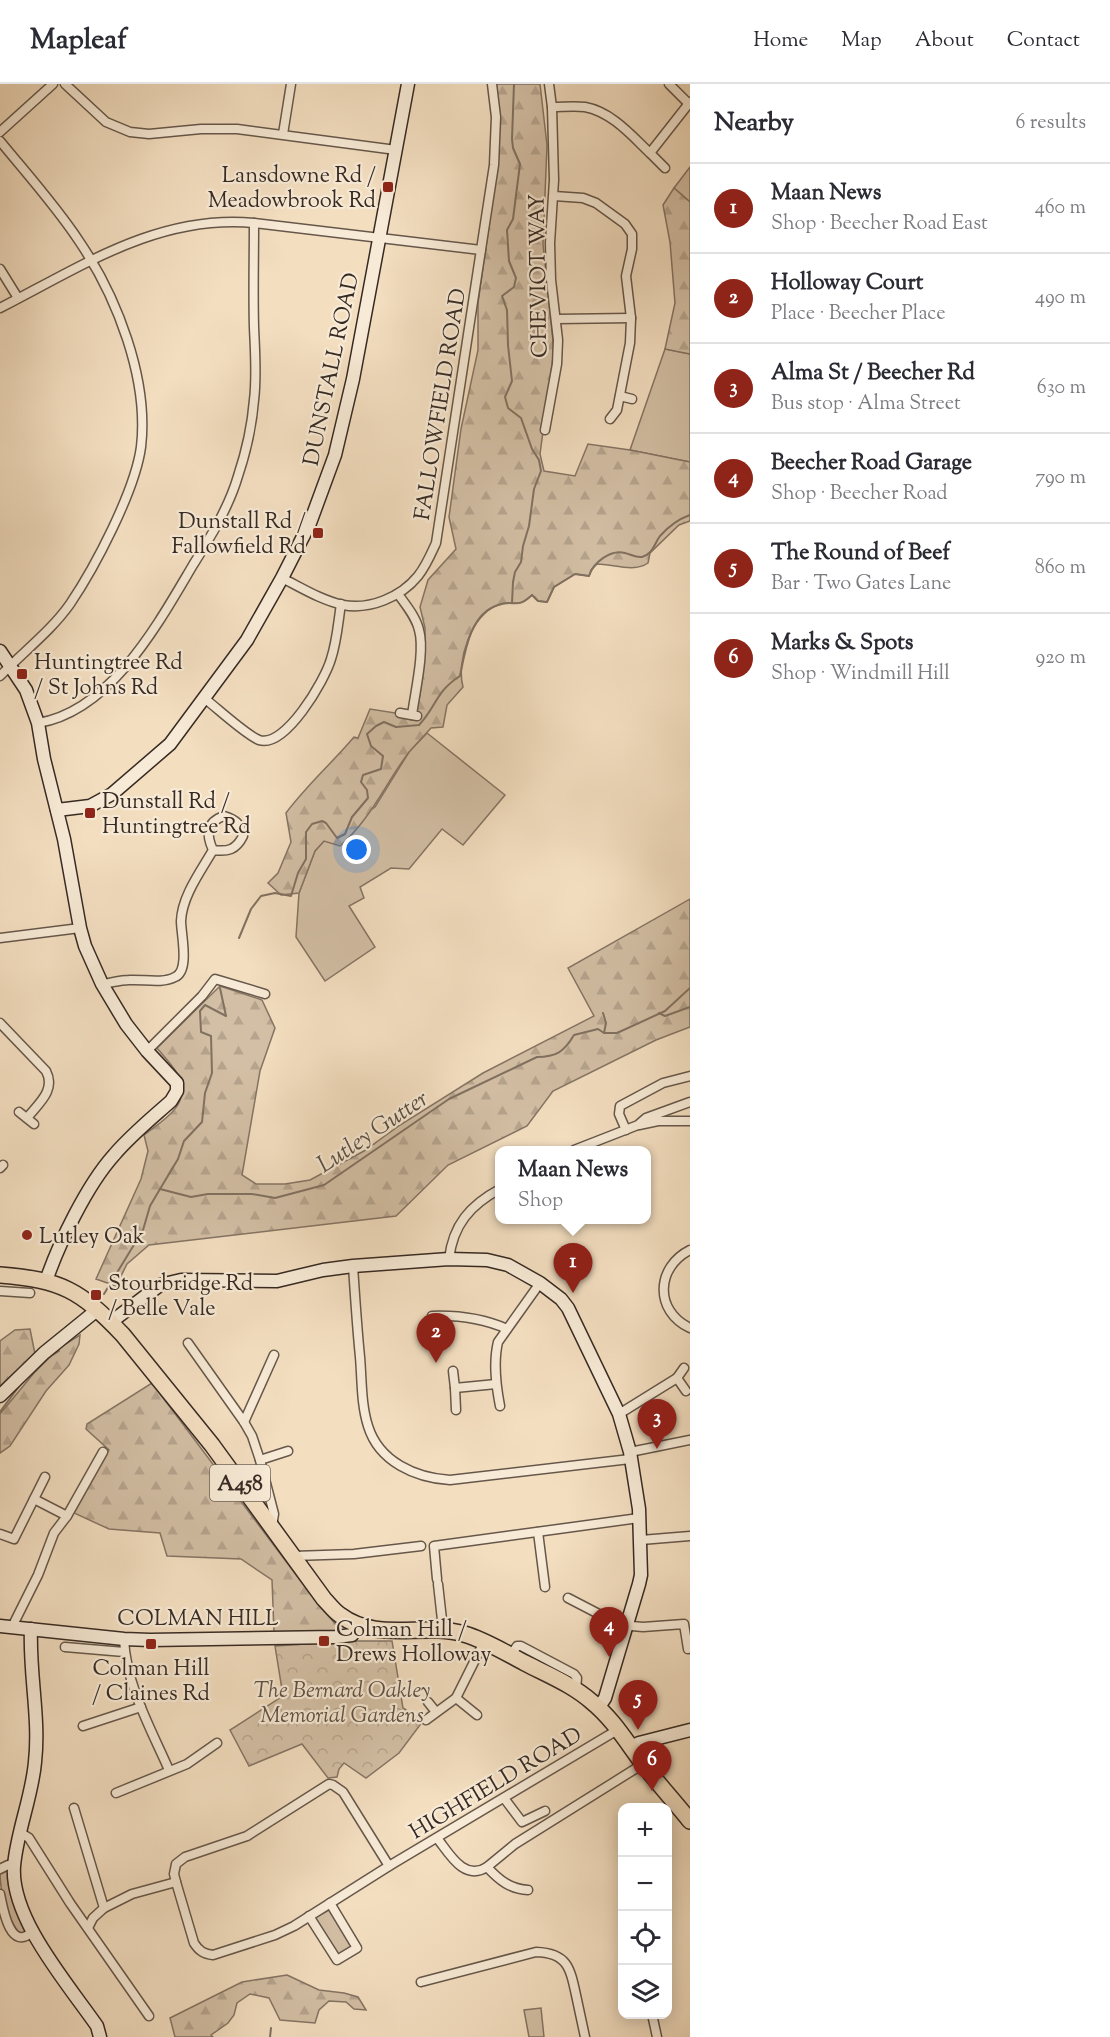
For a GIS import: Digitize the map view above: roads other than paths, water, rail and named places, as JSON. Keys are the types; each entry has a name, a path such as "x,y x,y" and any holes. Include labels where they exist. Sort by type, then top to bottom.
{"highway":[{"name":"A458","path":"0,1275 46,1281 74,1292 111,1322 212,1445 324,1599 340,1615 360,1625 390,1631 444,1629 465,1634 511,1655 576,1690 599,1707 619,1729 643,1764 690,1821"}],"street":[{"path":"0,132 53,84"},
{"path":"65,84 106,122 130,132 149,134 201,129 237,129 396,150"},
{"path":"283,134 291,84"},
{"name":"DUNSTALL ROAD","path":"57,810 90,806 112,794 170,744 247,640 310,523 335,455 353,380 408,84"},
{"name":"FALLOWFIELD ROAD","path":"282,578 316,596 341,604 368,605 398,594 418,577 436,543 494,165 496,117 492,84"},
{"name":"CHEVIOT WAY","path":"545,430 557,363 557,319 551,280 550,243 554,196 552,107 549,84"},
{"path":"650,153 689,103 669,84"},
{"path":"552,107 583,107 597,110 622,127 665,168"},
{"path":"0,141 80,242 117,310 128,342 142,416 139,459 113,526 90,572 51,626 0,676"},
{"path":"554,196 583,198 597,203 614,214 630,230 632,239 626,284 631,318 630,343 617,410 610,418"},
{"path":"0,308 135,240 168,230 221,221 481,250"},
{"path":"38,723 55,720 85,703 111,681 134,656 152,632 191,569 233,490 255,400 254,223"},
{"path":"0,269 18,298"},
{"path":"557,319 631,318"},
{"path":"620,396 632,399"},
{"path":"398,594 413,616 420,633 421,647 415,715 400,713"},
{"path":"204,698 260,741 273,740 280,736 313,694 326,671 336,637 341,604"},
{"path":"0,651 26,690 38,723 85,946 102,984 126,1024 177,1083 175,1096 171,1101 112,1156 92,1185 65,1235 46,1281"},
{"path":"224,816 237,822 243,836 238,844 233,849 225,851 213,850 208,839 209,826 213,821 224,816"},
{"path":"102,984 126,980 166,980 180,974 183,962 181,920 185,903 213,850"},
{"path":"0,938 80,928"},
{"path":"147,1051 202,996 214,979 265,993"},
{"path":"2,1028 46,1071 50,1078 47,1093 30,1121 19,1112"},
{"path":"626,1130 619,1114 620,1106 663,1083 690,1076"},
{"path":"639,1125 646,1118 690,1102"},
{"path":"588,1146 639,1125 658,1121 690,1121"},
{"path":"449,1259 451,1245 462,1221 481,1199 495,1192"},
{"path":"690,1250 679,1255 671,1264 663,1289 667,1306 672,1314 681,1324 690,1328"},
{"path":"111,1322 150,1291 171,1282 198,1279 277,1281 323,1270 353,1266 449,1259 487,1260 508,1266 540,1283 561,1299 568,1308 619,1414 630,1456 639,1518 641,1575 605,1698 599,1707"},
{"path":"353,1266 363,1398 368,1427 386,1455 397,1464 427,1478 450,1480 630,1456 690,1440"},
{"path":"500,1406 496,1384 495,1353 498,1342 540,1283"},
{"path":"0,1291 30,1293"},
{"path":"0,1396 44,1353 97,1310"},
{"path":"432,1316 488,1320 507,1329"},
{"path":"188,1343 252,1436 274,1514 272,1526"},
{"path":"244,1422 274,1354"},
{"path":"619,1414 677,1378 684,1368"},
{"path":"453,1371 456,1410"},
{"path":"677,1378 686,1391"},
{"path":"455,1388 496,1384"},
{"path":"6,1627 38,1575 54,1533 67,1516 103,1452"},
{"path":"260,1460 288,1452"},
{"path":"0,1534 14,1539 45,1477"},
{"path":"34,1499 67,1516"},
{"path":"444,1629 434,1546 639,1518"},
{"path":"538,1532 545,1587"},
{"path":"641,1540 690,1536"},
{"path":"294,1557 354,1554 421,1546"},
{"path":"568,1598 609,1620 627,1626 684,1624 688,1649"},
{"name":"COLMAN HILL","path":"6,1627 124,1639 231,1639 336,1637 352,1635 360,1625"},
{"path":"31,1629 35,1761 14,1866 18,1898 32,1932 97,2026 100,2037"},
{"path":"30,1650 36,1640 57,1631"},
{"path":"124,1639 124,1659 141,1707 169,1770"},
{"path":"426,1720 456,1698 484,1642"},
{"path":"65,1647 124,1652"},
{"path":"456,1698 477,1715"},
{"path":"428,1702 436,1712"},
{"path":"83,1726 141,1707"},
{"name":"HIGHFIELD ROAD","path":"176,1882 198,1950 208,1954 275,1935 619,1729"},
{"path":"632,1747 639,1743 690,1730"},
{"path":"116,1793 187,1764 217,1743"},
{"path":"437,1838 461,1868 471,1872 480,1871 515,1844 643,1764"},
{"path":"88,1928 93,1918 104,1908 132,1894 176,1882 174,1869 179,1860 247,1836 329,1784 338,1787 343,1792 389,1866"},
{"path":"504,1798 522,1822 545,1811"},
{"path":"74,1808 104,1908"},
{"path":"21,1833 29,1838 149,2016"},
{"path":"0,1869 8,1865 14,1866"},
{"path":"487,1867 498,1880 520,1890 528,1890"},
{"path":"0,1894 3,1924 17,1937 27,1937 32,1932"},
{"path":"309,1916 337,1960 357,1948 330,1903"},
{"path":"421,1982 536,1952 551,1953 562,1959 571,1971 585,2037"},
{"path":"653,2019 657,2037"}],"waterway":[{"path":"512,603 515,572 521,562 534,489 541,471 539,460 532,449 521,418 508,408 505,397 512,381 507,310 502,296 514,287 516,278 509,261 507,230 513,219 520,164 512,139 514,84"},
{"path":"239,938 251,909 261,896 275,893 291,896 298,873 306,859 306,832 312,824 322,821 326,823 337,838 345,834 352,817 368,798 367,790 361,782 363,775 381,769 383,756 371,746 367,734 384,722 396,727 419,725 446,688 460,676 470,635 481,616 498,605 519,603 532,595 538,601 547,602 554,587 575,574 589,576 594,566 608,555 619,552 638,557 646,556 667,529 690,515"},
{"path":"160,1189 178,1159 184,1141 202,1122 205,1093 212,1073 211,1036 201,1032 200,1011 205,1005 226,1016 220,988"},
{"name":"Lutley Gutter","path":"104,1294 143,1230 150,1206 160,1189 191,1197 208,1194 252,1194 275,1198 324,1185 449,1099 537,1057 559,1052 567,1046 574,1035 598,1029 604,1033 617,1033 665,1011 690,988"},
{"path":"659,1013 665,1016 690,1007"},
{"path":"603,1013 606,1023 604,1033"},
{"name":"Lutley Gutter","path":"46,1359 59,1351"},
{"name":"Lutley Gutter","path":"0,1412 23,1381"},
{"path":"270,2037 271,2028"}],"place":[{"name":"Lansdowne Rd / Meadowbrook Rd","path":"388,187"},
{"name":"Dunstall Rd / Fallowfield Rd","path":"318,533"},
{"name":"Huntingtree Rd / St Johns Rd","path":"22,674"},
{"name":"Dunstall Rd / Huntingtree Rd","path":"90,813"},
{"name":"Lutley Oak","path":"27,1235"},
{"name":"Maan News","path":"573,1293"},
{"name":"Stourbridge Rd / Belle Vale","path":"96,1295"},
{"name":"Holloway Court","path":"436,1363"},
{"name":"Alma St / Beecher Rd","path":"657,1449"},
{"name":"Colman Hill / Drews Holloway","path":"324,1641"},
{"name":"Colman Hill / Claines Rd","path":"151,1644"},
{"name":"Beecher Road Garage","path":"609,1657"},
{"name":"The Round of Beef","path":"638,1730"},
{"name":"Marks & Spots","path":"652,1791"}],"park label":[{"name":"The Bernard Oakley Memorial Gardens","path":"342,1702"}]}
